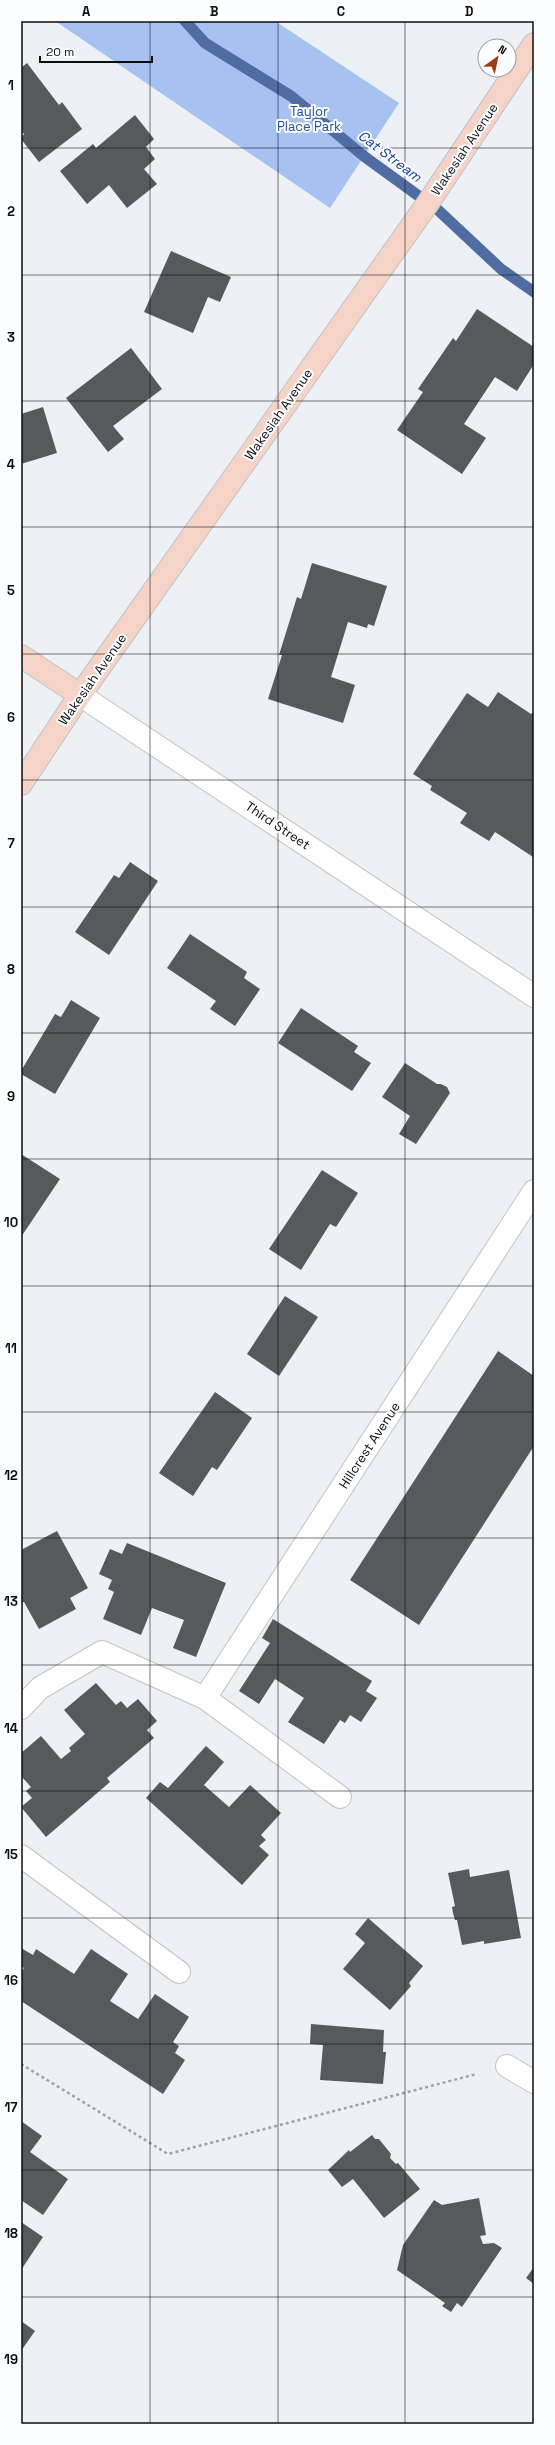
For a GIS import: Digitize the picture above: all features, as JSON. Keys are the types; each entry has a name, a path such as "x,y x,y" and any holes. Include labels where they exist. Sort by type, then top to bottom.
{"main road":[{"name":"Wakesiah Avenue","path":"21,784 80,695 423,209 534,44"},
{"name":"Third Street","path":"21,656 80,695"}],"street":[{"name":"Third Street","path":"80,695 534,996"},
{"name":"Hillcrest Avenue","path":"205,1698 534,1191"},
{"path":"21,1708 40,1688 102,1652 205,1698 340,1797"},
{"path":"21,1856 179,1972"},
{"path":"507,2066 534,2082"}],"path":[{"path":"21,2064 168,2154 507,2066"}],"green space":[{"name":"Taylor Place Park","path":"55,21 275,21 399,103 330,208"}],"building":[{"path":"27,63 59,105 62,102 82,129 39,162 21,139 24,134 21,130 21,68"},
{"path":"135,115 154,139 146,147 155,159 144,169 157,184 127,208 109,185 87,204 60,171 93,144 96,148"},
{"path":"171,251 231,277 220,302 208,297 193,333 144,312"},
{"path":"477,309 534,347 534,364 517,391 495,377 464,424 486,438 462,474 397,430 423,392 418,389 453,338 456,341"},
{"path":"131,348 162,389 113,426 124,439 108,452 66,398"},
{"path":"43,407 57,453 21,464 21,414"},
{"path":"312,563 387,586 374,626 368,624 367,628 348,622 331,677 355,685 343,723 268,699 282,655 279,655 297,597 301,599"},
{"path":"498,692 531,714 534,712 533,857 495,832 489,841 460,823 467,813 430,790 432,786 413,774 467,693 488,707"},
{"path":"130,862 158,881 109,955 75,932 114,875 119,878"},
{"path":"190,934 247,972 244,978 260,989 235,1026 210,1009 216,1001 167,968"},
{"path":"71,1000 100,1018 55,1094 21,1074 21,1071 55,1014 61,1017"},
{"path":"301,1008 358,1046 354,1052 371,1063 352,1091 278,1043"},
{"path":"405,1063 437,1084 447,1087 450,1093 416,1144 399,1134 410,1116 382,1097"},
{"path":"21,1154 60,1179 21,1237"},
{"path":"322,1170 358,1193 336,1227 330,1224 301,1270 269,1249"},
{"path":"285,1296 318,1317 279,1376 247,1354"},
{"path":"498,1351 534,1376 534,1446 419,1625 350,1580"},
{"path":"215,1392 252,1418 217,1470 212,1467 193,1496 159,1473"},
{"path":"57,1531 88,1588 70,1598 76,1609 39,1629 24,1602 21,1603 21,1550"},
{"path":"127,1543 226,1583 196,1657 173,1648 184,1620 152,1608 141,1635 103,1619 114,1592 108,1589 112,1580 99,1574 110,1549 122,1554"},
{"path":"273,1619 372,1681 366,1691 377,1698 361,1722 350,1715 345,1723 340,1720 324,1744 288,1722 304,1698 275,1679 259,1704 239,1691 270,1643 262,1638"},
{"path":"96,1683 116,1705 121,1701 127,1708 138,1699 157,1721 147,1730 154,1738 107,1778 110,1782 46,1837 21,1807 32,1798 26,1791 31,1787 21,1776 21,1753 41,1736 61,1759 71,1751 69,1748 85,1734 64,1710"},
{"path":"206,1746 224,1762 204,1785 229,1807 250,1785 281,1813 261,1835 266,1840 259,1846 269,1855 242,1885 146,1798 160,1782 168,1788"},
{"path":"469,1869 470,1877 509,1870 521,1938 484,1944 484,1941 462,1945 457,1920 455,1920 453,1913 452,1907 455,1906 448,1873"},
{"path":"368,1918 423,1966 409,1983 411,1986 390,2010 343,1969 365,1943 355,1934"},
{"path":"21,1948 33,1955 36,1949 74,1974 91,1949 128,1974 110,2001 138,2019 155,1994 189,2017 173,2042 179,2046 175,2053 185,2060 163,2094 21,2001 21,1972 24,1968 21,1966"},
{"path":"311,2024 384,2030 383,2052 386,2052 383,2084 320,2080 323,2045 310,2044"},
{"path":"21,2121 42,2136 30,2152 68,2179 43,2215 21,2200"},
{"path":"372,2135 375,2139 379,2139 391,2154 390,2158 396,2164 398,2163 420,2189 384,2218 353,2179 342,2187 328,2170 349,2150 350,2152"},
{"path":"479,2198 486,2235 480,2236 483,2244 494,2243 502,2248 462,2307 457,2303 451,2312 442,2306 445,2303 397,2270 403,2245 434,2200 442,2205"},
{"path":"21,2222 43,2237 21,2270"},
{"path":"534,2267 534,2284 526,2278"},
{"path":"21,2321 35,2331 21,2351"}],"waterway":[{"name":"Cat Stream","path":"185,21 205,43 291,96 365,157 438,210 501,269 534,292"}]}
